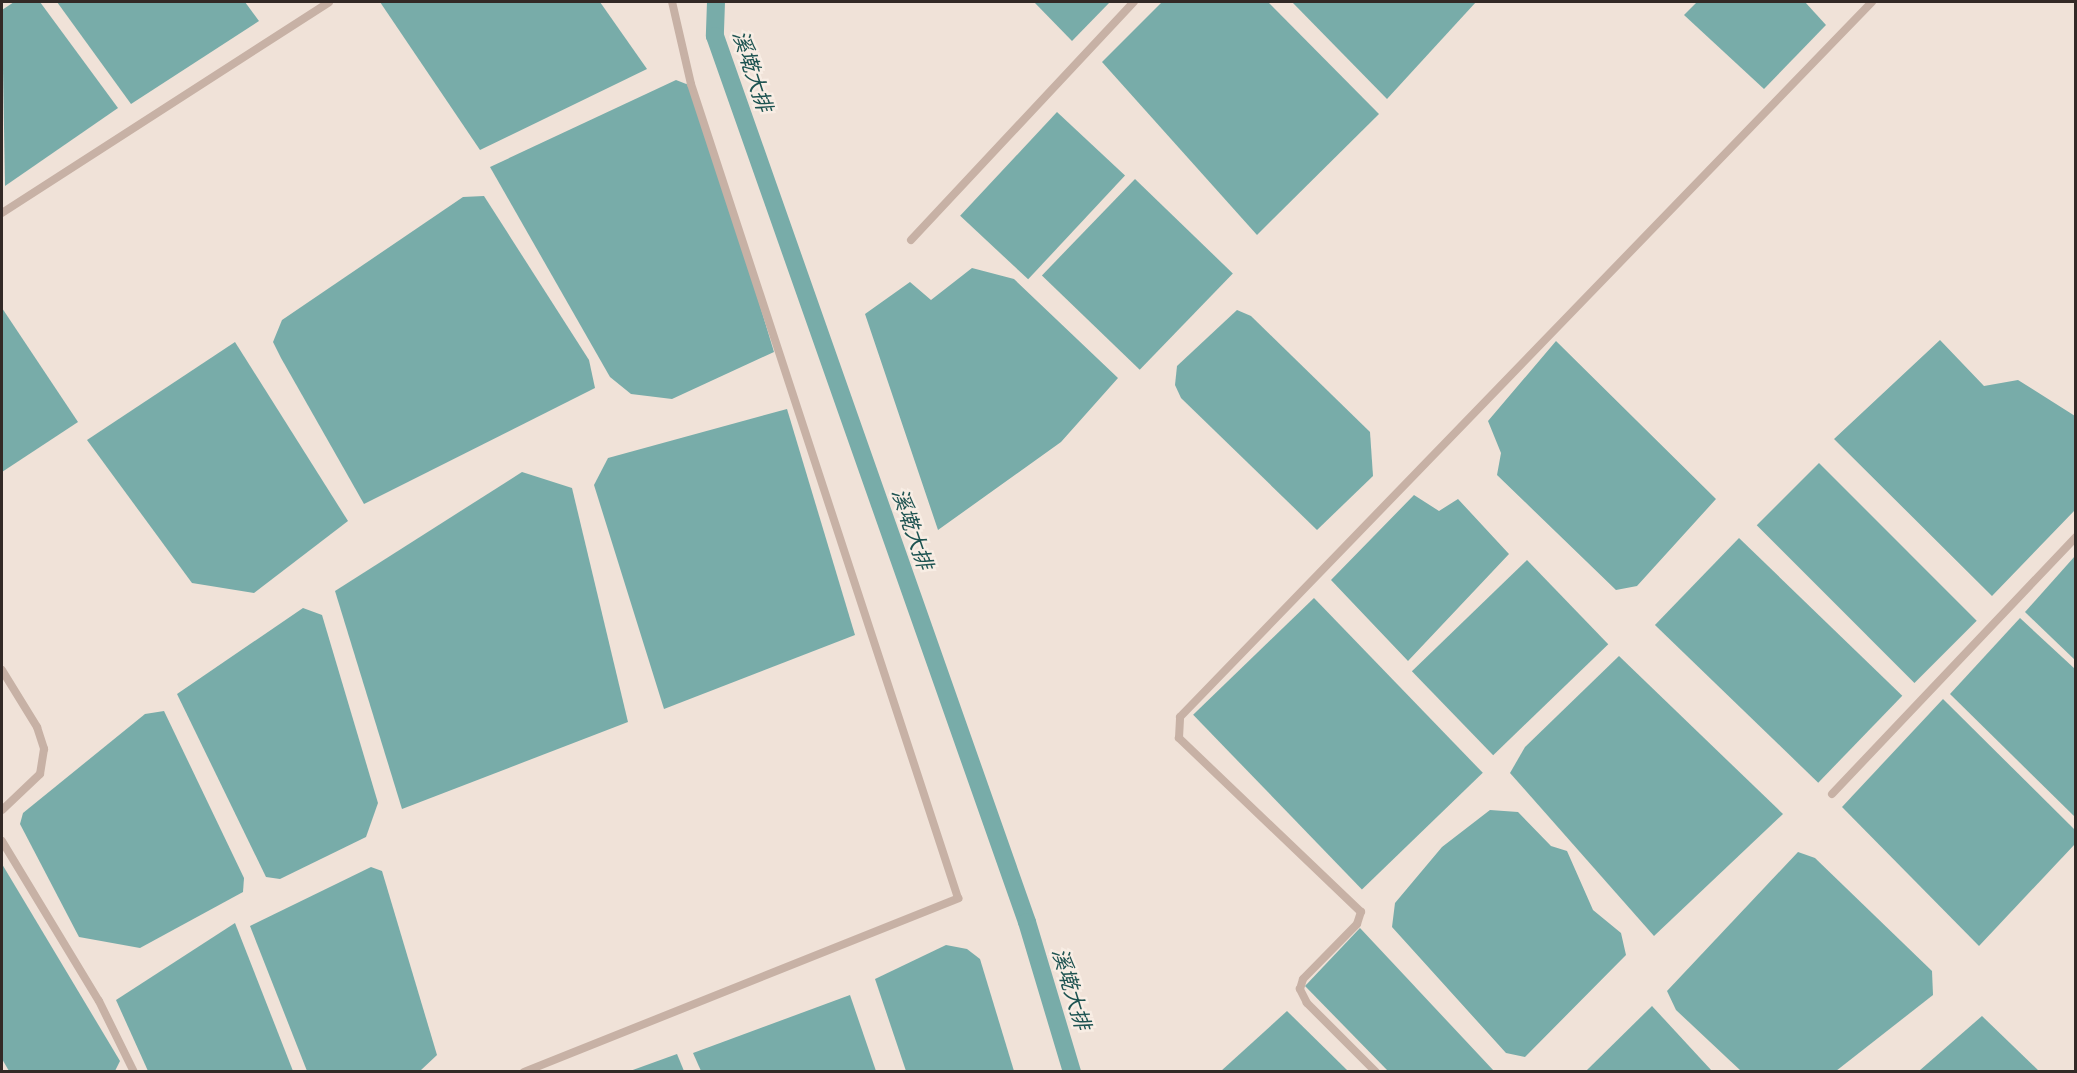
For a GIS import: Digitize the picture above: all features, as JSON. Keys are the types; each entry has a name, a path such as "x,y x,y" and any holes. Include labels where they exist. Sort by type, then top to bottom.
{"lane":[{"path":"2,213 329,2"},
{"path":"524,1071 958,898 691,84 672,2"},
{"path":"911,240 1134,2"},
{"path":"1376,1071 1306,1003 1300,989 1303,979 1358,924 1361,912 1179,738 1180,717 1872,2"},
{"path":"1832,794 2076,537"},
{"path":"2,670 37,727 44,749 40,774 2,810"},
{"path":"2,841 99,1000 134,1071"}],"water":[{"path":"14,2 40,2 118,108 5,186 2,10"},
{"path":"57,2 245,2 259,21 131,104"},
{"path":"380,2 600,2 647,69 480,150"},
{"path":"1034,2 1110,2 1072,41"},
{"path":"1162,2 1268,2 1379,114 1257,235 1102,62"},
{"path":"1292,2 1476,2 1387,99"},
{"path":"1697,2 1805,2 1826,25 1764,89 1684,15"},
{"path":"676,80 694,87 774,352 672,399 631,394 610,377 490,167"},
{"path":"1057,112 1125,175 1028,279 960,216"},
{"path":"1135,179 1233,273 1140,370 1042,275"},
{"path":"484,196 589,360 595,388 364,504 273,342 282,320 463,197"},
{"path":"972,268 1014,279 1118,378 1061,442 938,530 865,314 910,282 931,300"},
{"path":"2,308 78,422 2,472"},
{"path":"1237,310 1251,316 1370,432 1373,476 1317,530 1181,398 1175,385 1177,366"},
{"path":"1940,340 1984,386 2018,380 2075,416 2075,510 1992,596 1834,439"},
{"path":"1556,341 1716,499 1637,586 1616,590 1497,475 1501,453 1488,421"},
{"path":"235,342 348,521 254,593 192,583 87,440"},
{"path":"787,409 855,635 664,709 594,485 608,458"},
{"path":"1819,463 1977,621 1914,683 1757,525"},
{"path":"522,472 572,488 628,722 402,809 335,591"},
{"path":"1414,495 1439,511 1458,499 1509,554 1408,661 1331,580"},
{"path":"1739,538 1902,696 1818,783 1655,625"},
{"path":"2075,556 2075,660 2025,612"},
{"path":"1527,560 1608,644 1493,755 1412,671"},
{"path":"1314,598 1483,773 1362,890 1193,715"},
{"path":"303,608 322,615 378,803 366,837 280,879 266,877 177,694"},
{"path":"2020,618 2075,669 2075,817 1950,694"},
{"path":"1619,656 1783,814 1654,936 1510,773 1525,747"},
{"path":"1943,699 2075,830 2075,844 1979,946 1842,807"},
{"path":"164,711 244,878 243,892 140,948 79,937 20,824 23,813 145,714"},
{"path":"1490,810 1518,812 1551,846 1567,851 1593,910 1621,933 1626,955 1525,1057 1506,1053 1392,927 1395,903 1442,847"},
{"path":"1798,852 1815,858 1932,971 1933,995 1836,1071 1741,1071 1676,1010 1667,991"},
{"path":"2,864 120,1061 115,1071 9,1071 2,1059"},
{"path":"371,867 382,871 437,1055 420,1071 307,1071 250,926"},
{"path":"235,923 293,1071 148,1071 116,1000"},
{"path":"1360,928 1494,1071 1388,1071 1305,986"},
{"path":"946,945 967,949 980,959 1014,1071 906,1071 875,979"},
{"path":"850,995 876,1071 701,1071 693,1053"},
{"path":"1652,1006 1712,1071 1586,1071"},
{"path":"1287,1011 1348,1071 1221,1071"},
{"path":"1982,1016 2039,1071 1919,1071"},
{"path":"677,1054 684,1071 630,1071"}],"waterway":[{"name":"溪墘大排","path":"716,2 715,36 1027,922 1072,1072"}]}
